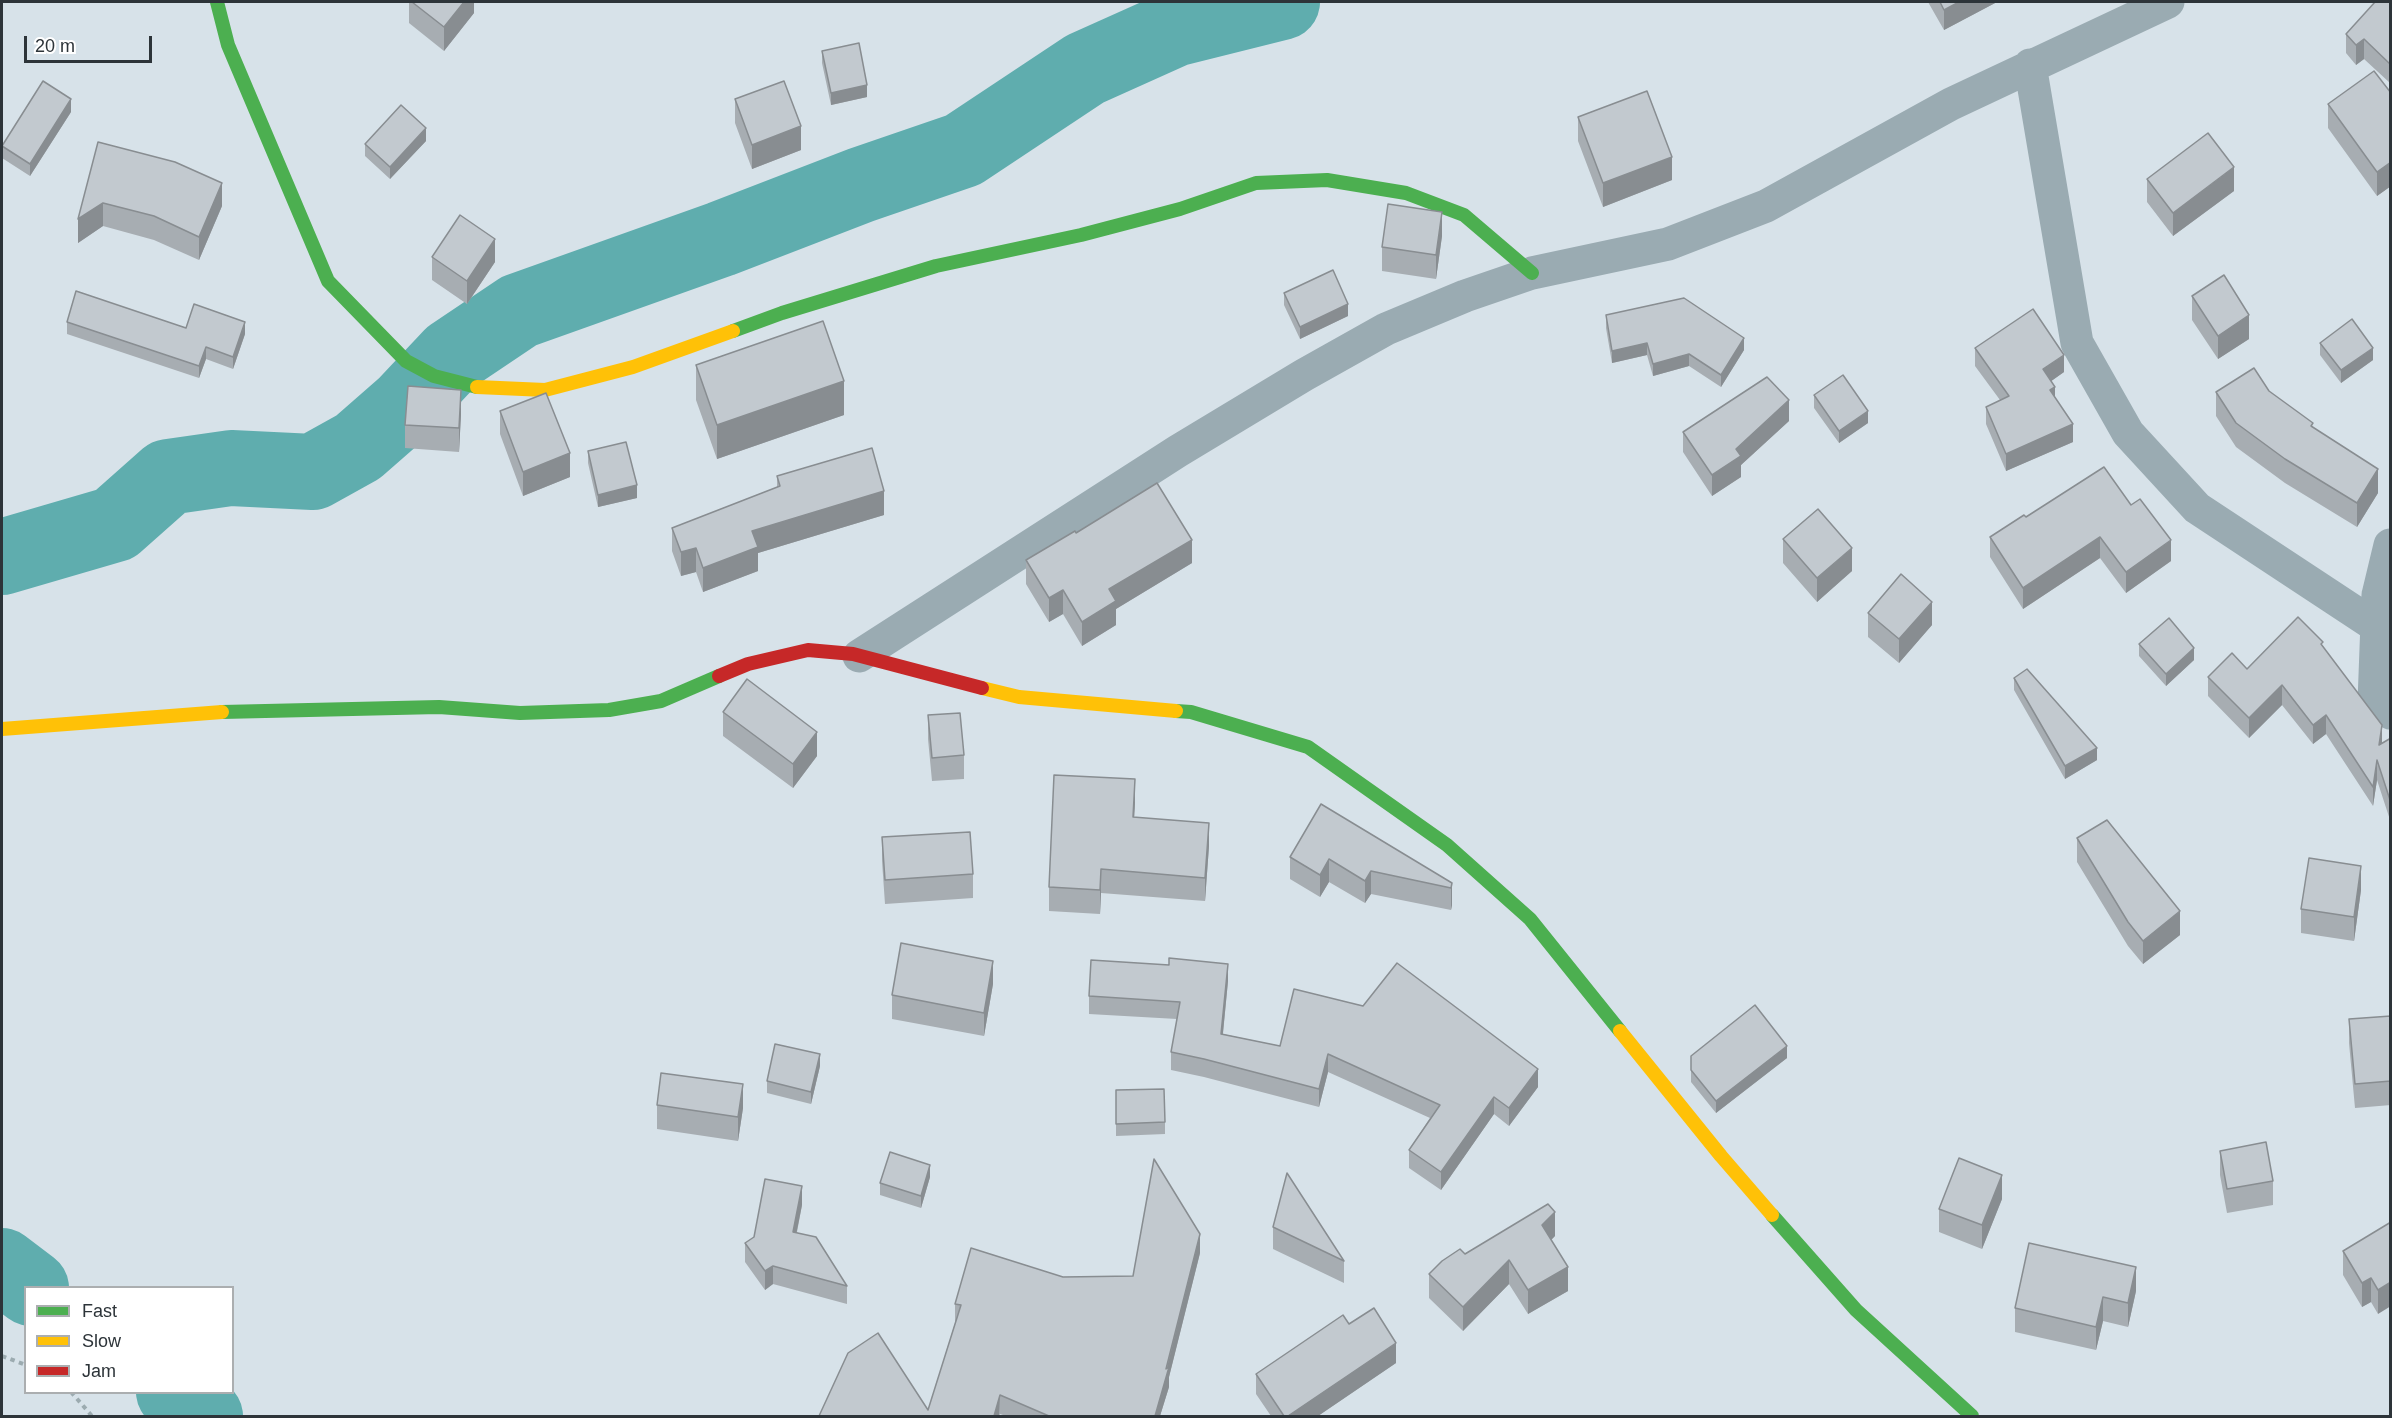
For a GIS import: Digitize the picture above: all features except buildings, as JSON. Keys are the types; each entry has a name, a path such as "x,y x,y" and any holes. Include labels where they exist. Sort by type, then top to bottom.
{"street":[{"path":"217,2 228,45 328,281 406,361 434,376 471,387 545,390 633,368 782,313 936,266 1081,235 1147,218 1256,183 1327,180 1406,193 1464,215 1532,273"},
{"path":"858,656 979,577 1304,375 1386,329 1465,296 1532,273 1668,244 1766,206 1951,104 2168,2"},
{"path":"2030,65 2077,343 2128,433 2197,508 2381,602"},
{"path":"2391,545 2381,602 2374,702 2391,713"},
{"path":"2,729 255,710 439,707 520,713 609,710 661,701 748,664 808,650 858,656 1018,697 1191,712 1308,747 1447,845 1530,919 1721,1156 1856,1310 1972,1416"}],"path":[{"path":"2,1356 24,1364"},
{"path":"73,1394 92,1416"}],"waterway":[{"path":"2,557 115,524 168,477 231,468 313,472 358,447 406,405 452,356 519,311 721,239 861,185 963,150 1085,69 1174,29 1282,2"},
{"path":"2,1266 28,1286"},
{"path":"177,1394 205,1416"}],"traffic: fast":[{"path":"217,2 228,45 328,281 406,361 434,376 477,387"},
{"path":"733,331 782,313 936,266 1081,235 1180,209 1256,183 1327,180 1406,193 1464,215 1532,273"},
{"path":"222,712 439,707 520,713 609,710 661,701 719,676"},
{"path":"1176,711 1191,712 1308,747 1447,845 1530,919 1620,1031"},
{"path":"1772,1215 1856,1310 1972,1416"}],"traffic: slow":[{"path":"477,387 545,390 633,367 733,331"},
{"path":"982,688 1019,697 1176,711"},
{"path":"2,729 222,712"},
{"path":"1620,1031 1772,1215"}],"traffic: jam":[{"path":"719,676 748,664 808,650 853,654 982,688"}]}
